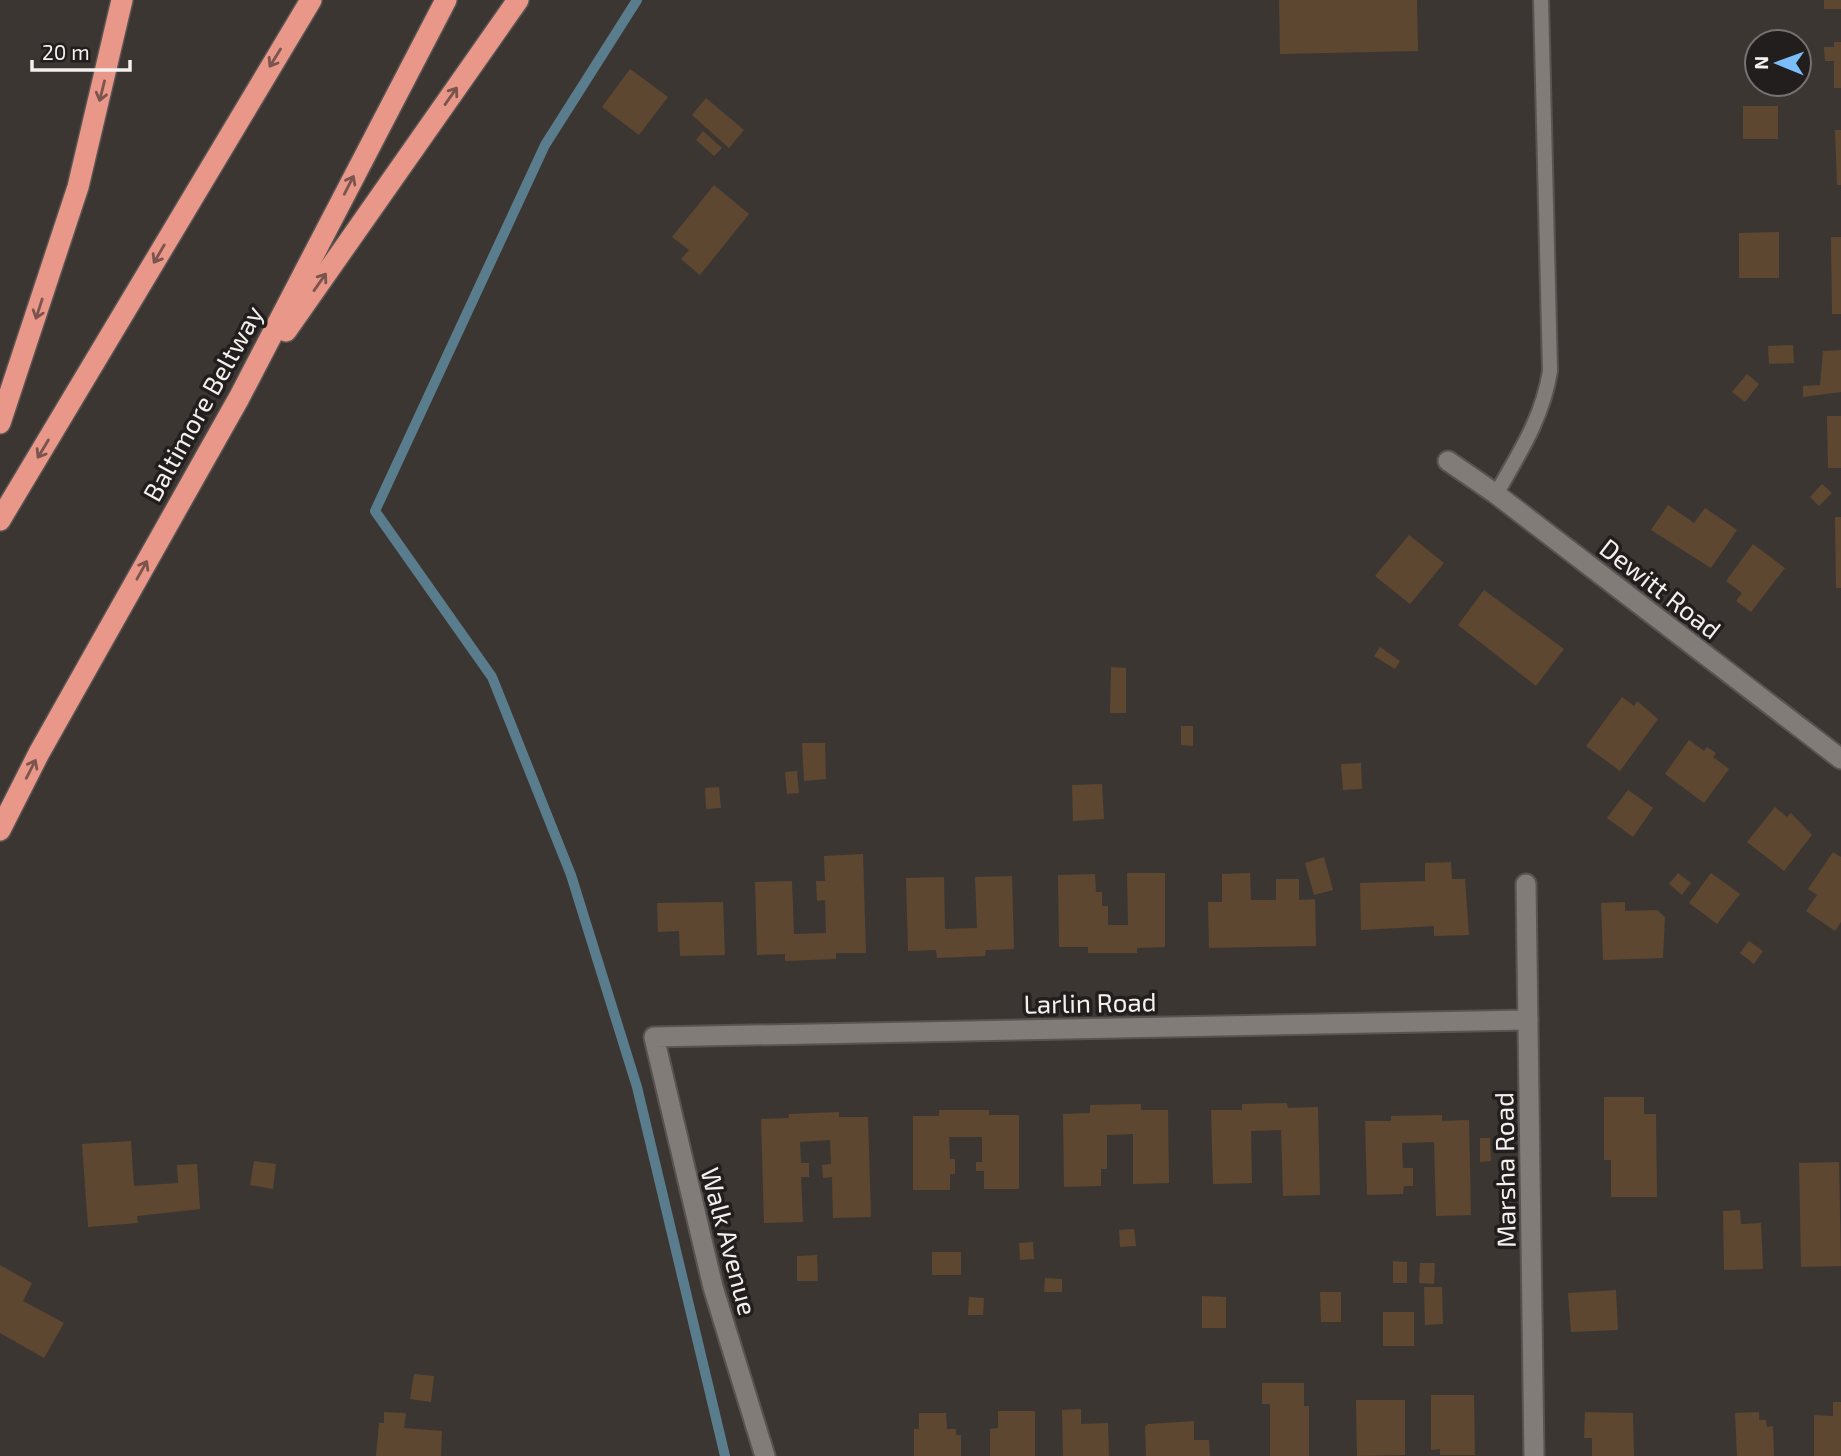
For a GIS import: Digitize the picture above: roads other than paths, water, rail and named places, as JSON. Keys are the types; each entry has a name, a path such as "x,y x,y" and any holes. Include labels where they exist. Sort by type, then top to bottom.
{"highway":[{"path":"0,423 78,187 122,0"},
{"path":"0,520 311,0"},
{"name":"Baltimore Beltway","path":"0,830 39,753 239,398 446,0"},
{"path":"239,398 518,0"}],"street":[{"name":"Dewitt Road","path":"1448,461 1496,494 1841,759"},
{"name":"Marsha Road","path":"1526,884 1534,1456"},
{"name":"Larlin Road","path":"653,1037 1528,1020"},
{"name":"Walk Avenue","path":"653,1037 713,1287 765,1456"}],"lane":[{"path":"1496,494 1533,430 1546,400 1550,371 1541,0"}],"waterway":[{"path":"637,0 545,145 375,511 492,677 571,875 637,1087 725,1456"}]}
